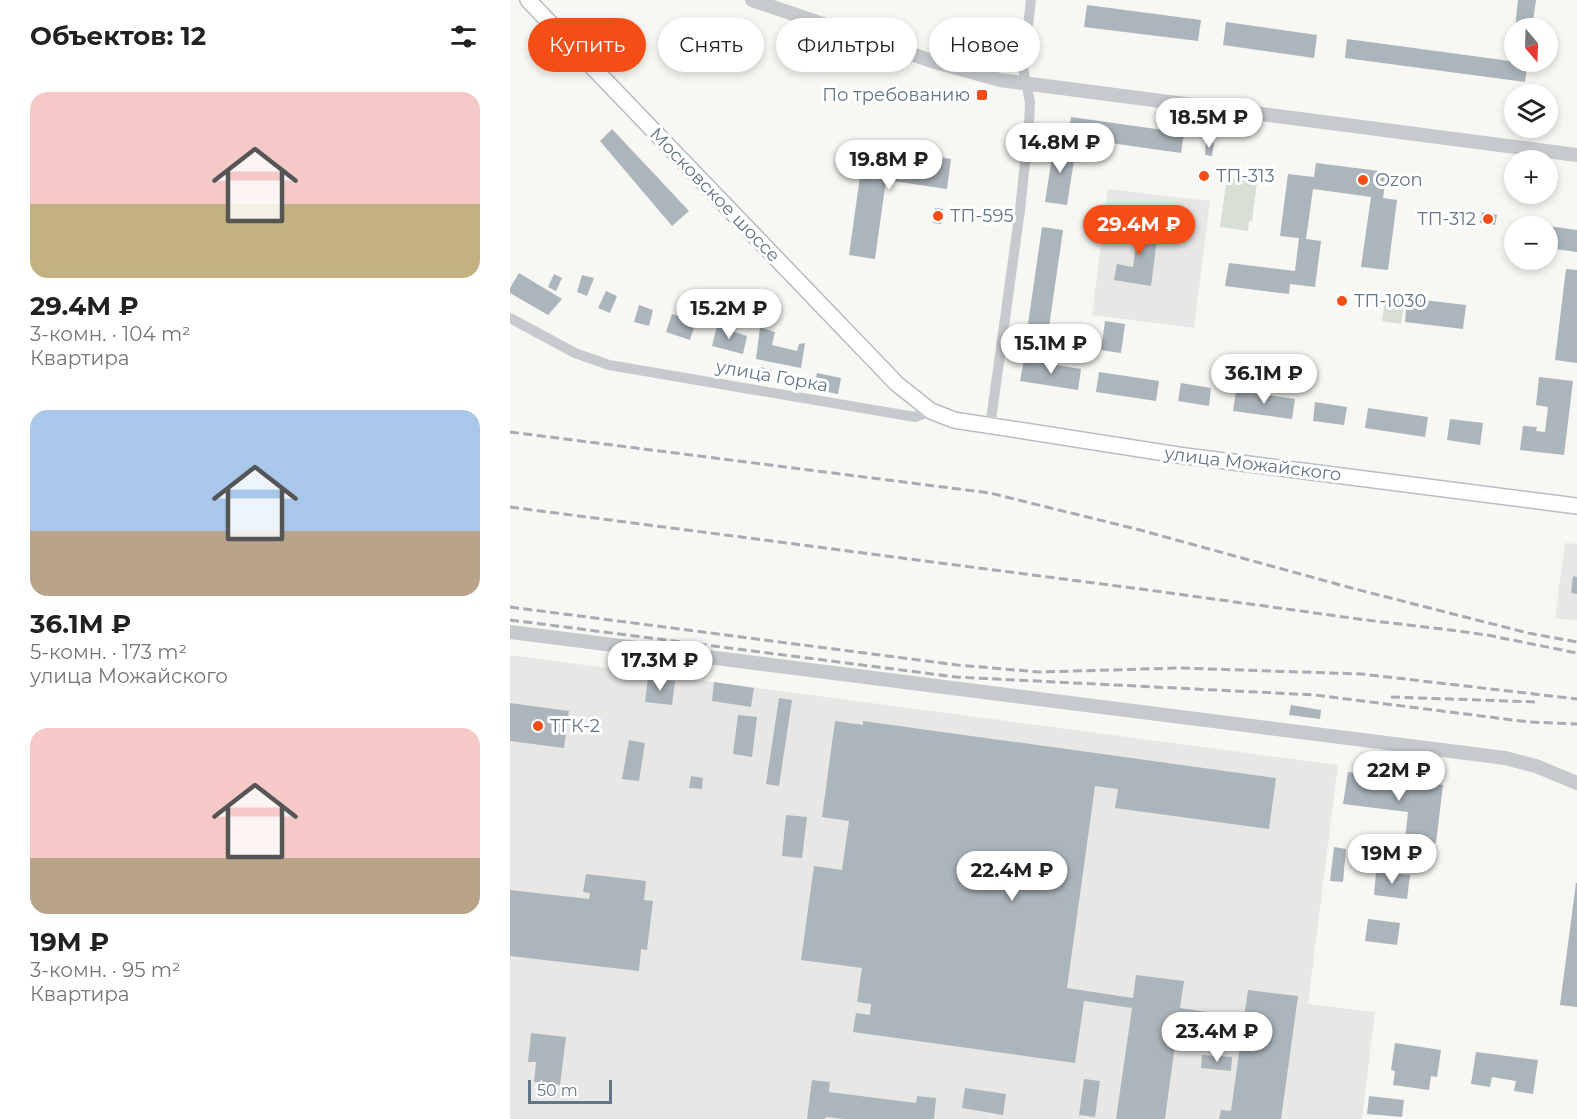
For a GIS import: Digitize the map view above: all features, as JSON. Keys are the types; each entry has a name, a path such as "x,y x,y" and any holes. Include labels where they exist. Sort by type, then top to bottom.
{"main road":[{"name":"Московское шоссе","path":"528,0 897,384 931,411"},
{"name":"улица Можайского","path":"931,411 954,420 990,427 1178,455 1577,506"}],"street":[{"path":"752,0 935,62 1000,80 1577,155"},
{"path":"990,427 1020,210 1030,102 1023,68 1031,0"},
{"name":"улица Горка","path":"510,318 575,352 609,364 915,417 931,411"},
{"path":"510,632 1505,758 1536,766 1577,783"}],"shaded area":[{"path":"1227,178 1257,182 1252,221 1249,221 1248,231 1220,227"},
{"path":"1108,189 1210,201 1194,328 1092,315"},
{"path":"1386,292 1405,295 1401,324 1382,321"},
{"path":"1565,543 1577,544 1577,621 1555,618"},
{"path":"510,655 1338,765 1308,1004 1375,1012 1362,1119 510,1119"}],"building":[{"path":"1518,0 1536,0 1533,18 1516,18"},
{"path":"1087,5 1201,20 1198,41 1084,27"},
{"path":"1226,22 1317,35 1314,58 1223,45"},
{"path":"1347,39 1504,60 1504,72 1526,72 1525,82 1345,58"},
{"path":"1071,117 1184,133 1181,153 1068,137"},
{"path":"612,129 689,211 672,226 600,141"},
{"path":"1206,142 1214,143 1212,156 1205,155"},
{"path":"1054,144 1076,147 1067,205 1045,202"},
{"path":"890,150 951,159 947,189 886,180 875,259 849,255 863,155 889,158"},
{"path":"1316,163 1387,172 1383,198 1397,200 1388,270 1361,267 1371,197 1313,189 1306,239 1321,241 1315,287 1290,284 1289,294 1225,286 1229,263 1295,271 1299,238 1280,236 1288,174 1314,177"},
{"name":"ТП-313","path":"1200,171 1209,172 1207,182 1198,181"},
{"name":"ТП-595","path":"935,208 943,209 941,224 933,223"},
{"name":"ТП-312","path":"1482,212 1497,215 1495,225 1480,223"},
{"path":"1122,226 1158,231 1151,286 1114,280 1117,264 1133,267 1136,245 1120,243"},
{"path":"1042,227 1063,230 1047,341 1026,338"},
{"path":"1558,227 1577,230 1577,252 1558,249"},
{"path":"1566,269 1577,270 1577,363 1555,360"},
{"path":"519,273 562,299 548,315 510,293 510,288"},
{"path":"554,274 562,278 556,291 548,287"},
{"path":"582,275 594,278 587,296 577,292"},
{"path":"606,291 617,296 610,313 598,308"},
{"path":"1407,298 1466,305 1463,329 1405,322"},
{"path":"639,305 653,310 649,326 634,322"},
{"path":"672,314 696,321 690,340 666,332"},
{"path":"1105,321 1125,324 1121,353 1101,350"},
{"path":"717,326 747,336 743,354 712,346"},
{"path":"760,327 775,332 772,345 797,351 799,344 805,343 801,368 756,359"},
{"path":"1024,360 1081,369 1078,390 1020,381"},
{"path":"761,367 772,370 770,381 759,378"},
{"path":"1099,372 1159,381 1156,401 1096,392"},
{"path":"817,373 841,378 838,394 813,389"},
{"path":"1539,377 1573,381 1564,455 1520,450 1523,426 1537,427 1536,431 1545,432 1548,407 1536,405"},
{"path":"1181,383 1211,388 1209,406 1178,401"},
{"path":"1236,391 1295,399 1292,419 1233,411"},
{"path":"1315,402 1347,407 1344,425 1313,421"},
{"path":"1368,408 1428,417 1425,437 1365,428"},
{"path":"1450,419 1483,423 1480,445 1447,440"},
{"path":"1573,576 1577,577 1577,594 1571,593"},
{"path":"648,678 675,681 672,705 645,702"},
{"path":"714,682 754,688 751,707 712,701"},
{"path":"779,698 792,700 779,786 766,784"},
{"name":"ТГК-2","path":"510,703 569,711 564,748 510,741"},
{"path":"1291,705 1321,710 1320,719 1289,715"},
{"path":"738,715 757,717 752,757 733,754"},
{"path":"835,721 863,725 863,721 1276,778 1269,829 1115,808 1118,789 1095,786 1067,988 1133,998 1136,975 1184,981 1180,1008 1244,1017 1248,990 1298,996 1281,1119 1219,1119 1221,1110 1231,1111 1242,1031 1178,1022 1165,1119 1116,1119 1132,1008 1084,1001 1075,1063 853,1032 856,1013 870,1015 871,1004 857,1002 862,968 801,960 814,866 842,870 849,821 822,817"},
{"path":"629,740 645,743 639,781 622,779"},
{"path":"1348,772 1443,785 1436,843 1405,840 1408,812 1343,804"},
{"path":"691,776 703,778 702,789 689,788"},
{"path":"786,815 807,817 802,858 782,856"},
{"path":"1334,847 1346,849 1343,882 1330,881"},
{"path":"1376,872 1410,875 1407,899 1374,895"},
{"path":"586,874 646,881 644,900 653,901 647,950 641,949 639,971 510,956 510,890 589,899 590,893 583,892"},
{"path":"1577,883 1577,1007 1560,1005"},
{"path":"1368,919 1400,923 1397,945 1365,941"},
{"path":"531,1033 566,1037 560,1085 534,1082 536,1062 528,1062"},
{"path":"1395,1043 1441,1050 1437,1077 1431,1076 1429,1090 1393,1085 1395,1071 1391,1070"},
{"path":"1476,1052 1538,1060 1533,1094 1514,1091 1516,1081 1492,1077 1490,1087 1471,1084"},
{"path":"1202,1055 1232,1057 1231,1071 1201,1068"},
{"path":"1084,1079 1100,1081 1095,1117 1079,1115"},
{"path":"812,1080 830,1082 829,1092 916,1103 917,1096 936,1098 934,1119 826,1117 825,1119 807,1119"},
{"path":"965,1088 1006,1094 1003,1115 962,1108"},
{"path":"1369,1096 1404,1100 1402,1117 1367,1114"}],"railway":[{"path":"510,432 990,493 1140,530 1355,589 1528,633 1577,642"},
{"path":"510,507 1487,635 1577,653"},
{"path":"510,607 957,665 1039,672 1180,668 1362,674 1577,699"},
{"path":"510,620 956,677 1315,695 1529,722 1577,724"},
{"path":"1391,697 1538,702"}],"place":[{"name":"По требованию","path":"982,95"},
{"name":"ТП-313","path":"1204,176"},
{"name":"Ozon","path":"1363,180"},
{"name":"ТП-595","path":"938,216"},
{"name":"ТП-312","path":"1488,219"},
{"name":"ТП-1030","path":"1342,301"},
{"name":"ТГК-2","path":"538,726"}]}
